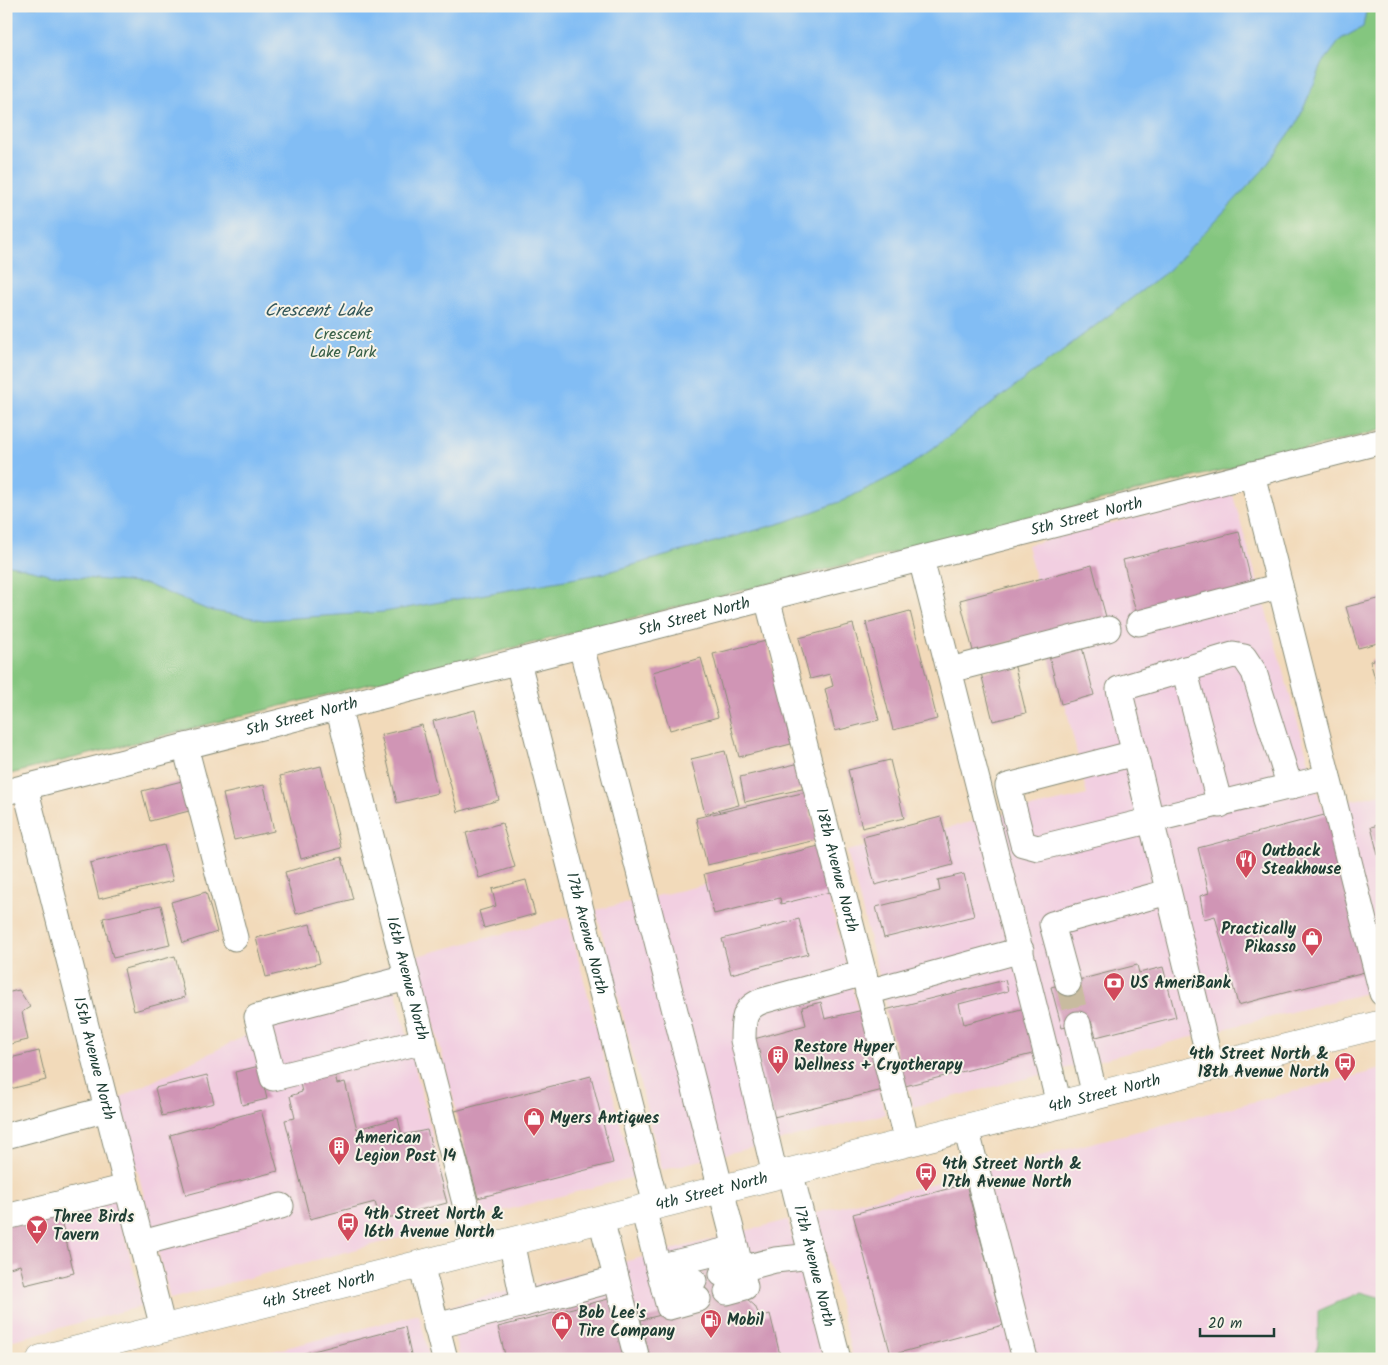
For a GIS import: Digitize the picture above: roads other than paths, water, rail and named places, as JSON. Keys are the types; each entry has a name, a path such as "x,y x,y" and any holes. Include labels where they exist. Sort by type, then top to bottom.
{"main road":[{"name":"4th Street North","path":"56,1357 163,1328 601,1218 1382,1024"}],"street":[{"name":"5th Street North","path":"16,790 1382,441"},
{"path":"1252,474 1382,993"},
{"path":"921,559 1059,1104"},
{"path":"1139,623 1280,586"},
{"name":"18th Avenue North","path":"768,598 907,1142"},
{"path":"950,670 1108,629"},
{"path":"581,646 720,1189 731,1271"},
{"path":"1211,1066 1119,689 1233,655 1244,657 1254,672 1290,787"},
{"name":"17th Avenue North","path":"518,662 650,1206 661,1278 669,1307 696,1290"},
{"path":"1184,669 1220,805"},
{"name":"16th Avenue North","path":"338,708 477,1250"},
{"path":"185,746 235,938"},
{"path":"1135,753 1008,786 1023,844 1038,848 1220,805 1328,777"},
{"name":"15th Avenue North","path":"16,790 107,1109 163,1328"},
{"path":"1068,983 1052,924 1168,892"},
{"path":"866,983 1021,950"},
{"path":"408,978 257,1017 273,1078 424,1041"},
{"name":"17th Avenue North","path":"838,1359 812,1256 783,1173 743,1040 743,1022 746,1011 752,1004 866,983"},
{"path":"1078,1024 1095,1096"},
{"path":"6,1136 107,1109"},
{"path":"966,1128 1025,1359"},
{"path":"6,1217 126,1187"},
{"path":"142,1243 280,1206"},
{"path":"601,1218 615,1279 637,1359"},
{"path":"512,1241 524,1304"},
{"path":"661,1278 731,1271 775,1260 812,1256"},
{"path":"421,1264 445,1359"},
{"path":"436,1326 615,1279"}],"water":[{"name":"Crescent Lake","path":"6,6 1367,6 1363,27 1341,39 1323,63 1297,123 1263,170 1169,270 904,470 842,501 785,522 605,573 384,612 264,620 208,610 146,584 53,575 6,564"}],"tunnel":[{"path":"1068,983 1078,1024"}],"place":[{"name":"Outback Steakhouse","path":"1246,879"},
{"name":"Practically Pikasso","path":"1312,957"},
{"name":"US AmeriBank","path":"1114,1002"},
{"name":"Restore Hyper Wellness + Cryotherapy","path":"778,1075"},
{"name":"4th Street North & 18th Avenue North","path":"1345,1082"},
{"name":"Myers Antiques","path":"534,1137"},
{"name":"American Legion Post 14","path":"339,1166"},
{"name":"4th Street North & 17th Avenue North","path":"926,1192"},
{"name":"4th Street North & 16th Avenue North","path":"348,1242"},
{"name":"Three Birds Tavern","path":"37,1245"},
{"name":"Mobil","path":"711,1339"},
{"name":"Bob Lee's Tire Company","path":"562,1341"}],"park label":[{"name":"Crescent Lake Park","path":"343,343"}]}
